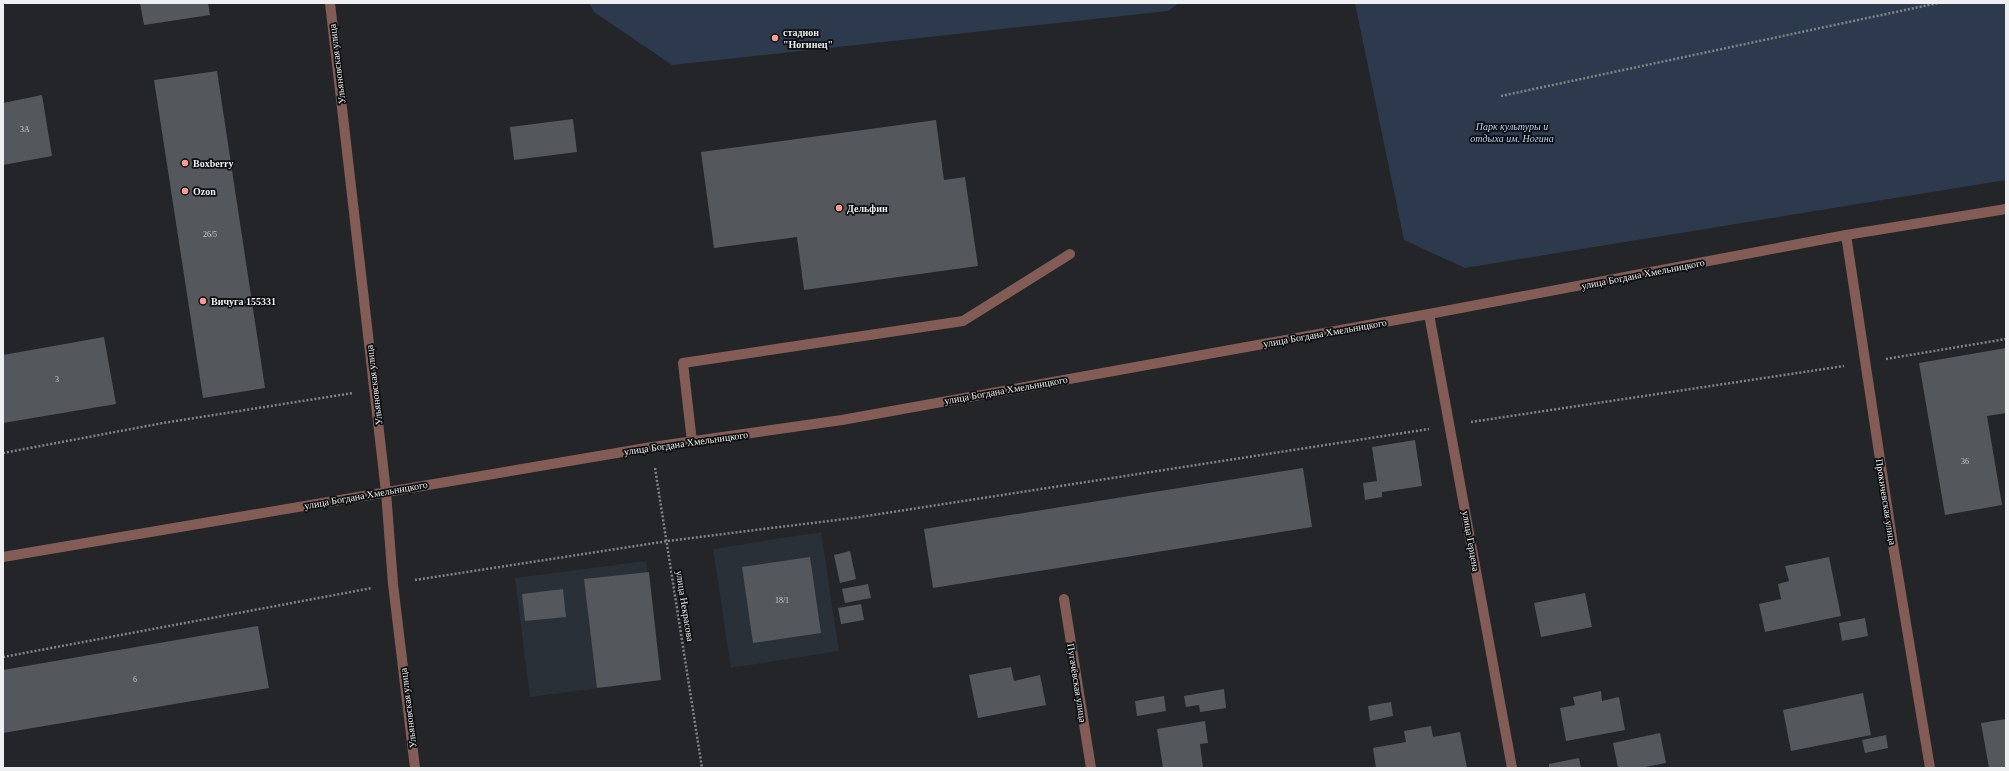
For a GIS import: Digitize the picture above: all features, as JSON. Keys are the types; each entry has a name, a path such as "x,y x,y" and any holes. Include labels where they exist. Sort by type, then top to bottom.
{"street":[{"name":"Ульяновская улица","path":"330,3 386,492 392,584 415,768"},
{"name":"улица Богдана Хмельницкого","path":"3,557 652,447 842,420 1430,314 1846,235 2006,209"},
{"name":"Прокичевская улица","path":"1846,235 1864,362 1930,768"},
{"path":"692,442 683,363 963,321 1070,254"},
{"name":"улица Герцена","path":"1430,314 1512,768"},
{"name":"Пугачёвская улица","path":"1064,599 1091,768"}],"path":[{"path":"1501,96 1938,3"},
{"path":"3,657 392,584 668,541 860,517 2006,339"},
{"path":"3,453 163,423 374,389"},
{"name":"улица Некрасова","path":"652,447 668,541 702,768"}],"shaded area":[{"path":"821,532 839,651 731,668 713,549"},
{"path":"646,561 661,680 530,697 515,578"}],"green space":[{"name":"стадион \"Ногинец\"","path":"589,3 1179,3 1168,11 672,65 594,12"},
{"name":"Парк культуры и отдыха им. Ногина","path":"1355,3 2006,3 2006,180 1465,268 1404,240"}],"building":[{"path":"140,3 208,3 210,15 144,25"},
{"path":"217,71 265,388 203,398 154,80"},
{"path":"42,95 52,156 3,165 3,103"},
{"path":"573,119 577,152 514,160 510,127"},
{"name":"Дельфин","path":"936,120 944,180 965,177 978,266 804,290 797,237 714,248 701,152"},
{"path":"104,337 116,404 3,423 3,355"},
{"path":"2006,348 2006,413 1987,416 2002,505 1945,515 1919,363"},
{"path":"1415,440 1422,486 1382,492 1382,497 1365,500 1363,483 1377,481 1372,447"},
{"path":"1303,468 1312,527 933,588 924,529"},
{"path":"850,551 856,579 840,583 834,555"},
{"path":"810,557 821,633 753,643 742,567"},
{"path":"1829,557 1841,616 1765,632 1759,604 1781,599 1778,584 1789,581 1785,566"},
{"path":"649,572 661,680 597,688 584,579"},
{"path":"868,584 871,598 845,603 842,589"},
{"path":"563,589 566,617 525,621 522,594"},
{"path":"1585,593 1592,627 1541,637 1534,603"},
{"path":"861,604 864,620 841,624 838,608"},
{"path":"1865,618 1868,636 1842,641 1839,623"},
{"path":"258,626 269,688 3,733 3,670"},
{"path":"1011,667 1014,681 1040,675 1046,705 978,718 969,675"},
{"path":"1224,689 1226,708 1200,712 1199,705 1186,707 1184,696"},
{"path":"1601,691 1602,701 1619,697 1625,730 1566,741 1560,708 1575,705 1573,697"},
{"path":"1863,693 1871,735 1791,751 1783,710"},
{"path":"1164,696 1166,711 1137,716 1135,701"},
{"path":"1391,702 1393,716 1370,721 1368,706"},
{"path":"2006,719 2006,768 1989,768 1981,723"},
{"path":"1205,721 1208,743 1200,744 1203,768 1163,768 1157,729"},
{"path":"1431,726 1433,737 1460,732 1467,768 1376,768 1373,748 1406,742 1404,731"},
{"path":"1660,733 1666,763 1640,768 1618,768 1613,743"},
{"path":"1886,735 1888,748 1865,753 1862,740"},
{"path":"1579,758 1581,768 1549,768 1549,764"}],"place":[{"name":"стадион \"Ногинец\"","path":"775,38"},
{"name":"Boxberry","path":"185,163"},
{"name":"Ozon","path":"185,191"},
{"name":"Дельфин","path":"839,208"},
{"name":"Вичуга 155331","path":"203,301"}]}
